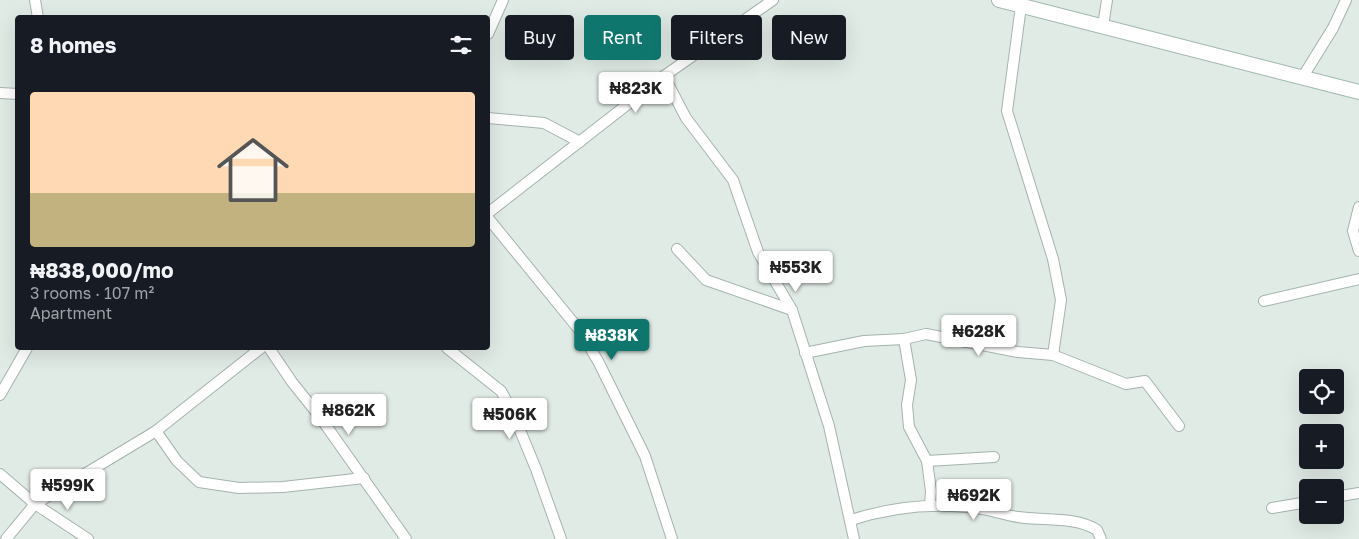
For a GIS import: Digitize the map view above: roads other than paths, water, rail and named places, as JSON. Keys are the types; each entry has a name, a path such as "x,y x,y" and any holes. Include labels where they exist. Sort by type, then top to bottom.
{"street":[{"path":"35,0 38,15"},
{"path":"490,29 503,0"},
{"path":"490,211 664,76 773,0"},
{"path":"999,0 1359,92"},
{"path":"1104,26 1107,0"},
{"path":"1302,78 1333,28 1346,0"},
{"path":"1021,6 1007,111 1053,259 1060,292 1061,300 1052,355"},
{"path":"664,76 686,118 733,180 758,252 792,310 828,426 854,539"},
{"path":"0,93 15,94"},
{"path":"490,118 544,123 580,142"},
{"path":"1359,207 1353,231 1359,251"},
{"path":"490,220 581,332 599,363 646,456 672,539"},
{"path":"677,250 706,280 792,310"},
{"path":"1264,301 1359,280"},
{"path":"805,353 864,341 904,339 926,334 1018,352 1052,355 1126,384 1145,381 1180,426"},
{"path":"904,339 911,380 907,405 909,427 927,461 931,491 930,505"},
{"path":"0,395 26,350"},
{"path":"6,539 35,504 156,431 258,350"},
{"path":"271,350 292,382 320,417 406,539"},
{"path":"450,350 501,391 512,411 536,469 561,539"},
{"path":"156,431 177,461 199,482 239,488 283,487 364,478"},
{"path":"927,461 994,457"},
{"path":"0,474 35,504 88,539"},
{"path":"1344,496 1359,493"},
{"path":"1272,508 1299,504"},
{"path":"851,520 870,514 930,505 987,510 1018,517 1079,522 1097,530 1101,539"}]}
